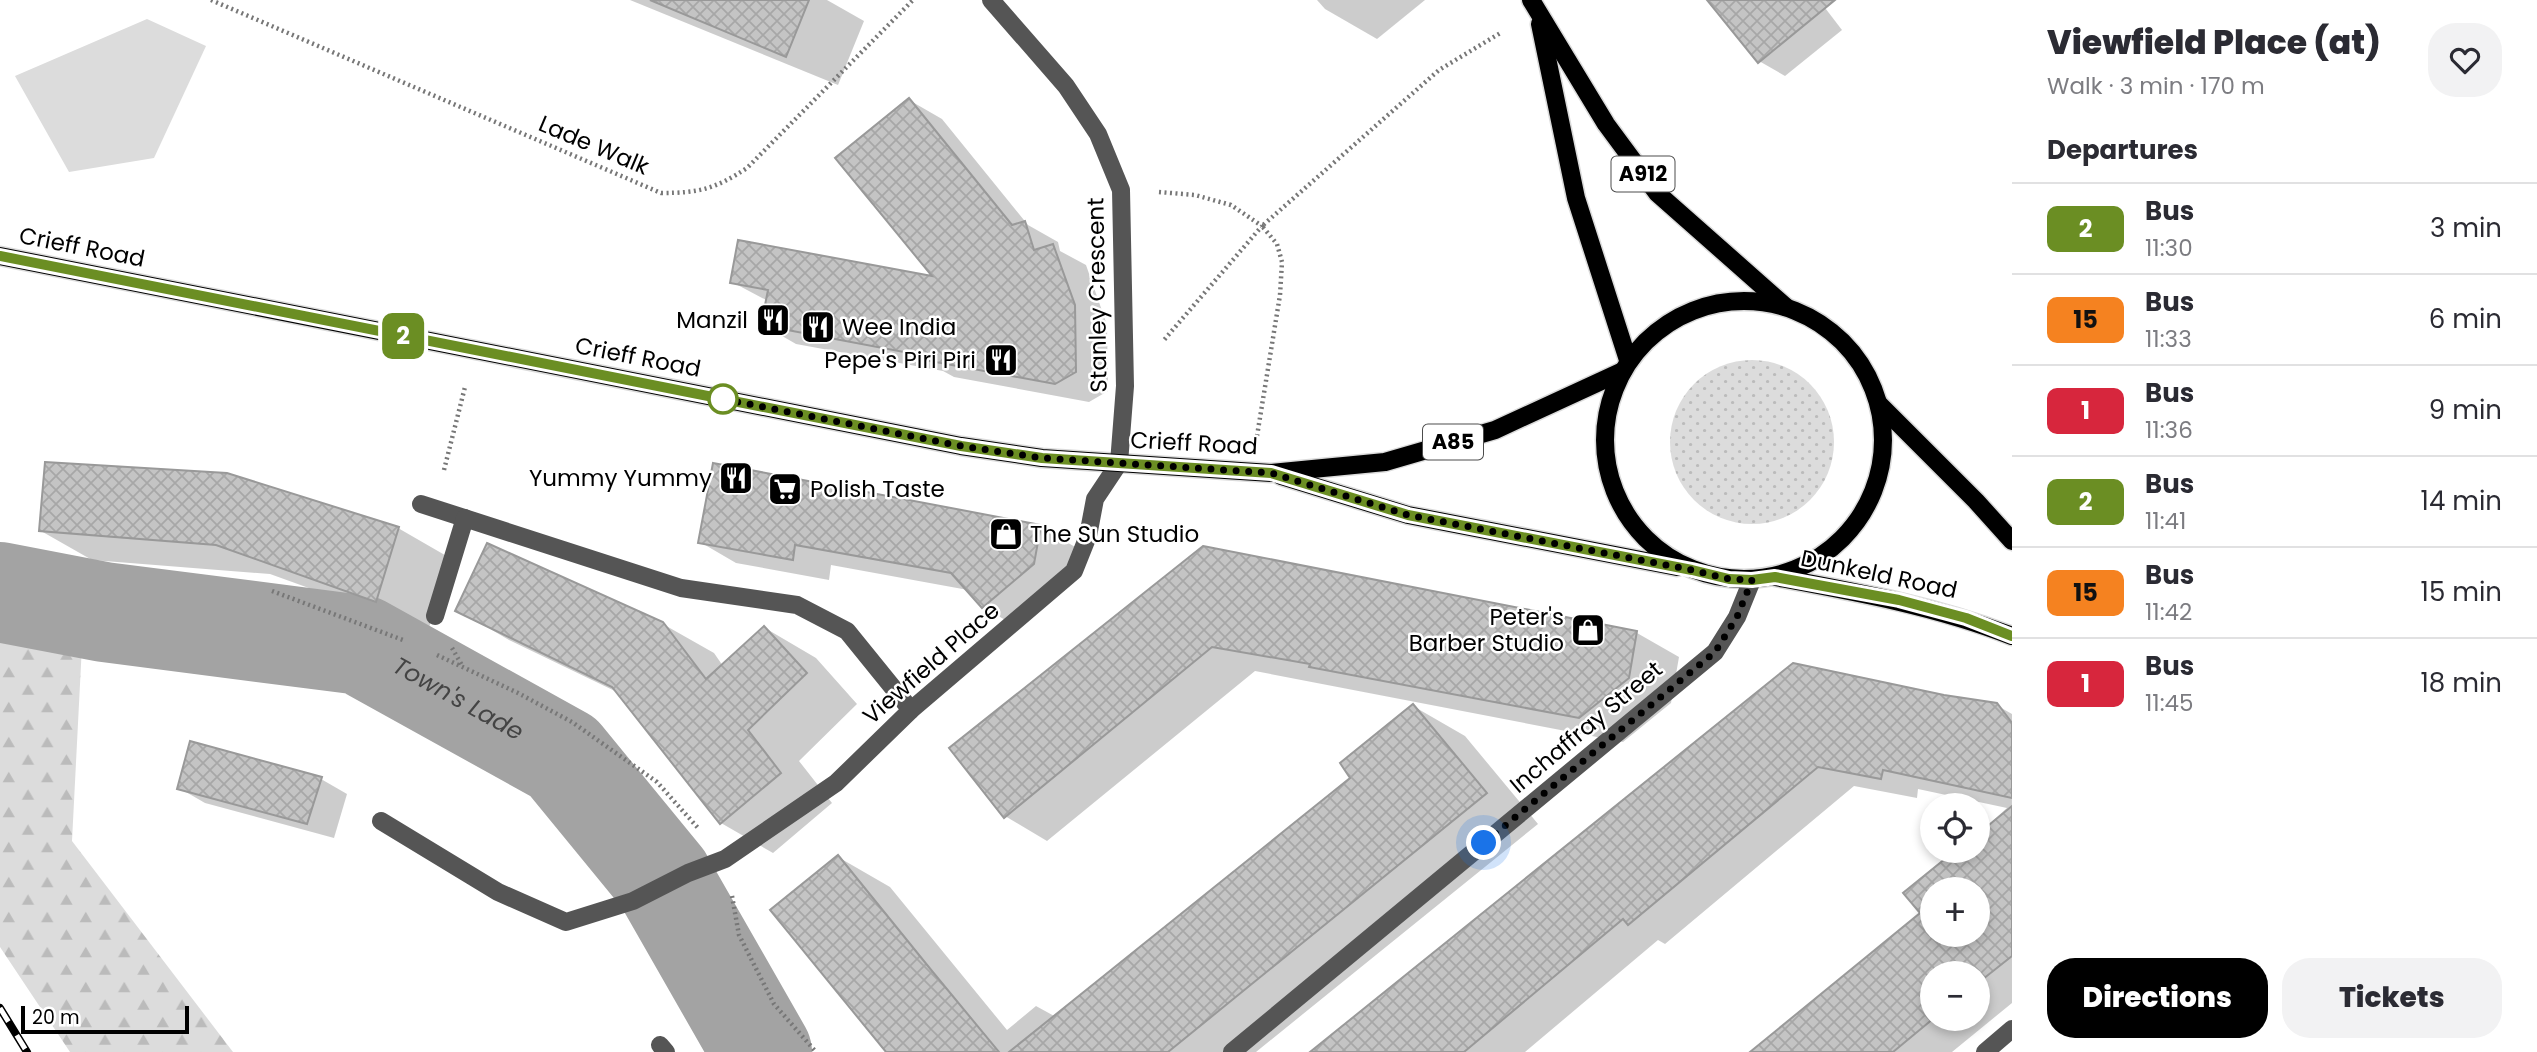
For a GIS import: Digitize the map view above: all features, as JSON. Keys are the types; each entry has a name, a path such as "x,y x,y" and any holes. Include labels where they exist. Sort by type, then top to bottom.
{"main road":[{"name":"A912","path":"1534,5 1606,124 1657,193 1786,307"},
{"path":"1534,5 1576,198 1625,366"},
{"name":"Crieff Road","path":"1,256 961,446 1042,458 1271,473 1385,462 1495,430 1625,366"},
{"name":"A912","path":"1751,301 1786,307 1808,316 1832,331 1855,356 1870,380 1879,404 1884,430 1884,454 1874,494 1861,517 1846,537 1825,555 1803,567 1775,577 1729,579 1692,570 1667,557 1644,538 1629,519 1616,496 1605,457 1605,434 1611,401 1625,366 1660,330 1689,312 1710,305 1751,301"},
{"path":"1879,404 2012,541"},
{"name":"Crieff Road","path":"1271,473 1408,515 1692,570"},
{"name":"Dunkeld Road","path":"1775,577 1899,600 1966,618 2012,636"}],"street":[{"name":"Stanley Crescent","path":"991,0 1066,86 1098,134 1121,190 1125,386 1119,463"},
{"name":"Viewfield Place","path":"381,821 498,892 566,922 632,901 688,873 724,859 836,783 911,709 1074,571 1088,536 1095,499 1119,463"},
{"path":"428,506 681,588 797,605 847,631 911,709"},
{"path":"435,616 465,519"},
{"name":"Inchaffray Street","path":"1232,1052 1715,652 1737,617 1752,580"},
{"path":"1985,1052 2012,1030"}],"path":[{"name":"Lade Walk","path":"211,0 661,193 691,193 722,184 747,168 913,0"},
{"path":"1125,386 1262,226 1439,70 1534,5"},
{"path":"1121,190 1195,195 1231,205 1262,226 1276,244 1282,262 1280,295 1251,471"},
{"path":"428,506 474,350"},
{"path":"272,591 406,640"},
{"path":"429,651 572,722 657,782 724,859 739,935 774,1004 816,1052"}],"green space":[{"path":"147,19 206,46 154,158 69,172 15,76"},
{"path":"1752,360 1784,366 1810,384 1828,410 1834,442 1828,474 1810,500 1784,518 1752,524 1720,518 1694,500 1676,474 1670,442 1676,410 1694,384 1720,366"},
{"path":"0,567 82,645 72,841 233,1052 70,1052 0,947"}],"building":[{"path":"650,0 809,0 786,57"},
{"path":"1707,0 1835,0 1758,63"},
{"path":"909,98 1012,225 1025,221 1034,250 1053,244 1075,305 1076,372 1055,384 919,359 920,355 761,325 768,290 730,283 738,240 932,276 835,158"},
{"path":"45,462 227,473 399,527 376,602 216,545 39,531"},
{"path":"713,463 1041,525 1034,564 982,608 951,573 795,545 793,560 698,543"},
{"path":"487,543 663,622 706,679 764,626 807,673 748,730 781,773 720,824 612,687 455,611"},
{"path":"1203,546 1637,631 1629,678 1579,718 1212,647 1004,818 949,748"},
{"path":"1793,663 1944,695 1997,703 2012,723 2012,798 1883,770 1881,779 1818,767 1628,925 1623,919 1464,1052 1310,1052"},
{"path":"1413,704 1487,793 1168,1052 1009,1052 1350,778 1340,763"},
{"path":"190,741 322,777 307,824 177,789"},
{"path":"2012,806 2012,956 1990,973 1990,961 1920,961 1920,1030 1893,1052 1750,1052 1920,913 1920,947 1990,947 1990,877 1923,877 1940,863 1990,863 1990,824"},
{"path":"838,855 999,1052 886,1052 770,910"},
{"path":"1920,879 1920,913 1903,893"}],"waterway":[{"name":"Town's Lade","path":"0,592 104,612 361,645 563,757 663,879 762,1052"}],"railway":[{"path":"0,1008 27,1052"}],"bus line":[{"name":"2","path":"0,256 961,446 1042,458 1271,473 1408,515 1729,579 1775,577 1899,600 1966,618 2012,636"}],"place":[{"name":"Manzil","path":"773,320"},
{"name":"Wee India","path":"818,327"},
{"name":"Pepe's Piri Piri","path":"1001,360"},
{"name":"Yummy Yummy","path":"736,478"},
{"name":"Polish Taste","path":"785,489"},
{"name":"The Sun Studio","path":"1006,534"},
{"name":"Peter's Barber Studio","path":"1588,630"}],"route":[{"path":"723,399 718,398 961,446 1042,458 1271,473 1408,515 1729,579 1752,580 1737,617 1715,652 1484,843"}]}
